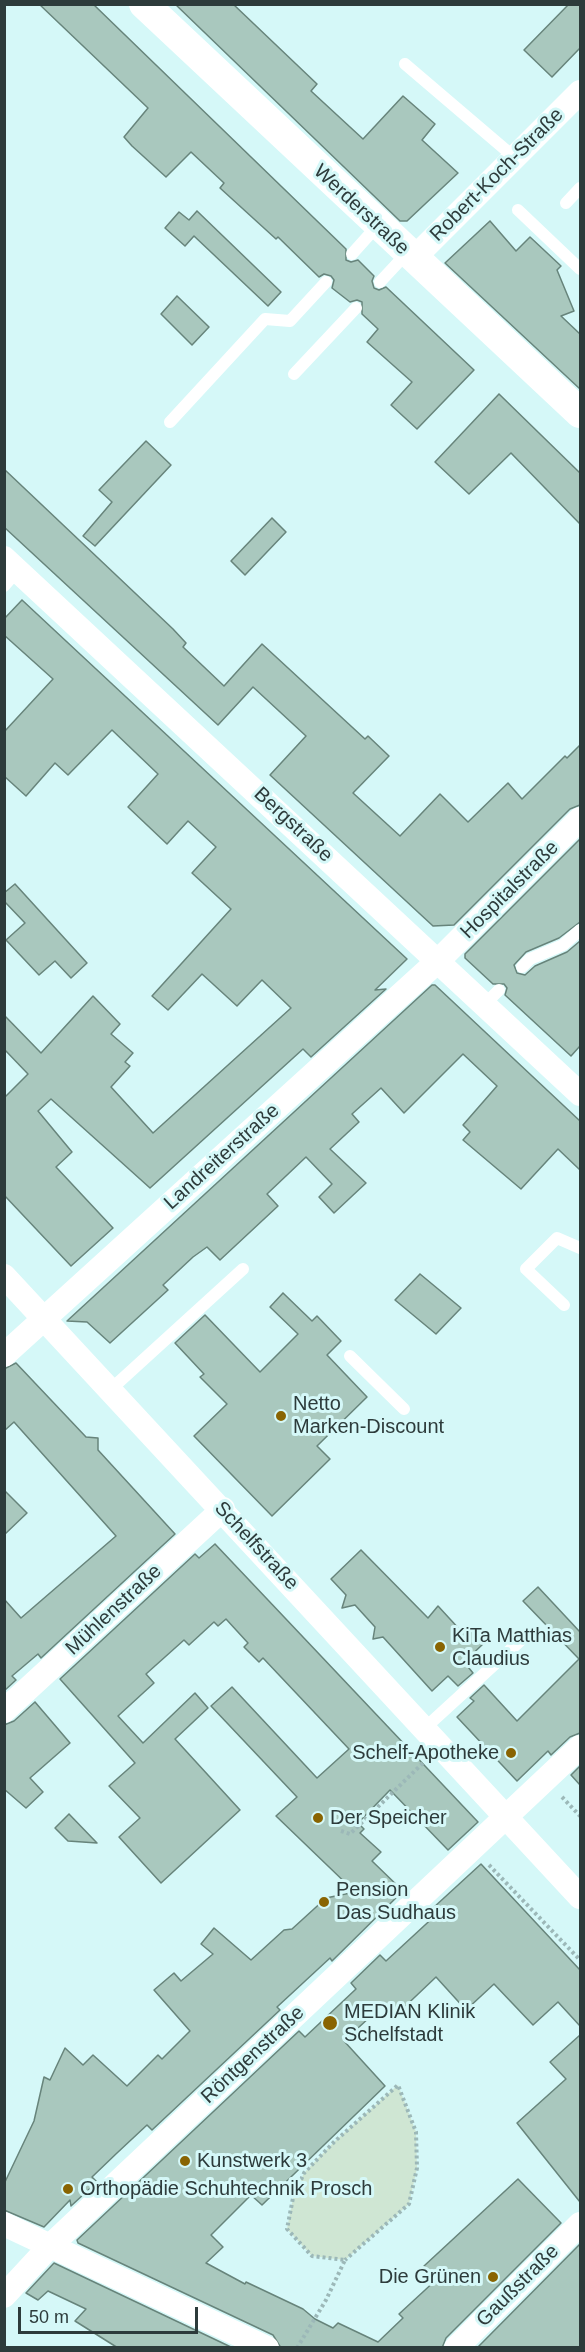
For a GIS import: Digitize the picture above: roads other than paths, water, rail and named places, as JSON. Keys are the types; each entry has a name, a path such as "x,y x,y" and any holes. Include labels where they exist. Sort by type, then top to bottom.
{"street":[{"name":"Werderstraße","path":"144,4 410,256 574,403"},
{"name":"Robert-Koch-Straße","path":"410,256 580,92"},
{"name":"Bergstraße","path":"9,571 439,960 492,997 580,1094"},
{"name":"Hospitalstraße","path":"439,960 580,819"},
{"name":"Landreiterstraße","path":"4,1355 439,960"},
{"name":"Schelfstraße","path":"4,1276 109,1391 223,1509 580,1897"},
{"name":"Mühlenstraße","path":"4,1711 223,1509"},
{"name":"Röntgenstraße","path":"4,2296 50,2246 580,1747"},
{"path":"4,2224 267,2348"},
{"name":"Gaußstraße","path":"456,2348 580,2224"}],"lane":[{"path":"405,64 514,157"},
{"path":"566,203 580,188"},
{"path":"518,210 580,269"},
{"path":"352,254 378,225"},
{"path":"380,282 410,256"},
{"path":"170,422 265,320 290,321 326,282"},
{"path":"294,374 356,308"},
{"path":"522,967 530,959 563,945 580,930"},
{"path":"564,1305 526,1269 557,1238 580,1248"},
{"path":"109,1391 243,1269"},
{"path":"350,1356 404,1409"},
{"path":"425,1728 520,1641"}],"place":[{"name":"Netto Marken-Discount","path":"281,1416"},
{"name":"KiTa Matthias Claudius","path":"440,1647"},
{"name":"Schelf-Apotheke","path":"511,1753"},
{"name":"Der Speicher","path":"318,1818"},
{"name":"Pension Das Sudhaus","path":"324,1902"},
{"name":"MEDIAN Klinik Schelfstadt","path":"330,2023"},
{"name":"Kunstwerk 3","path":"185,2161"},
{"name":"Orthopädie Schuhtechnik Prosch","path":"68,2189"},
{"name":"Die Grünen","path":"493,2277"}]}
